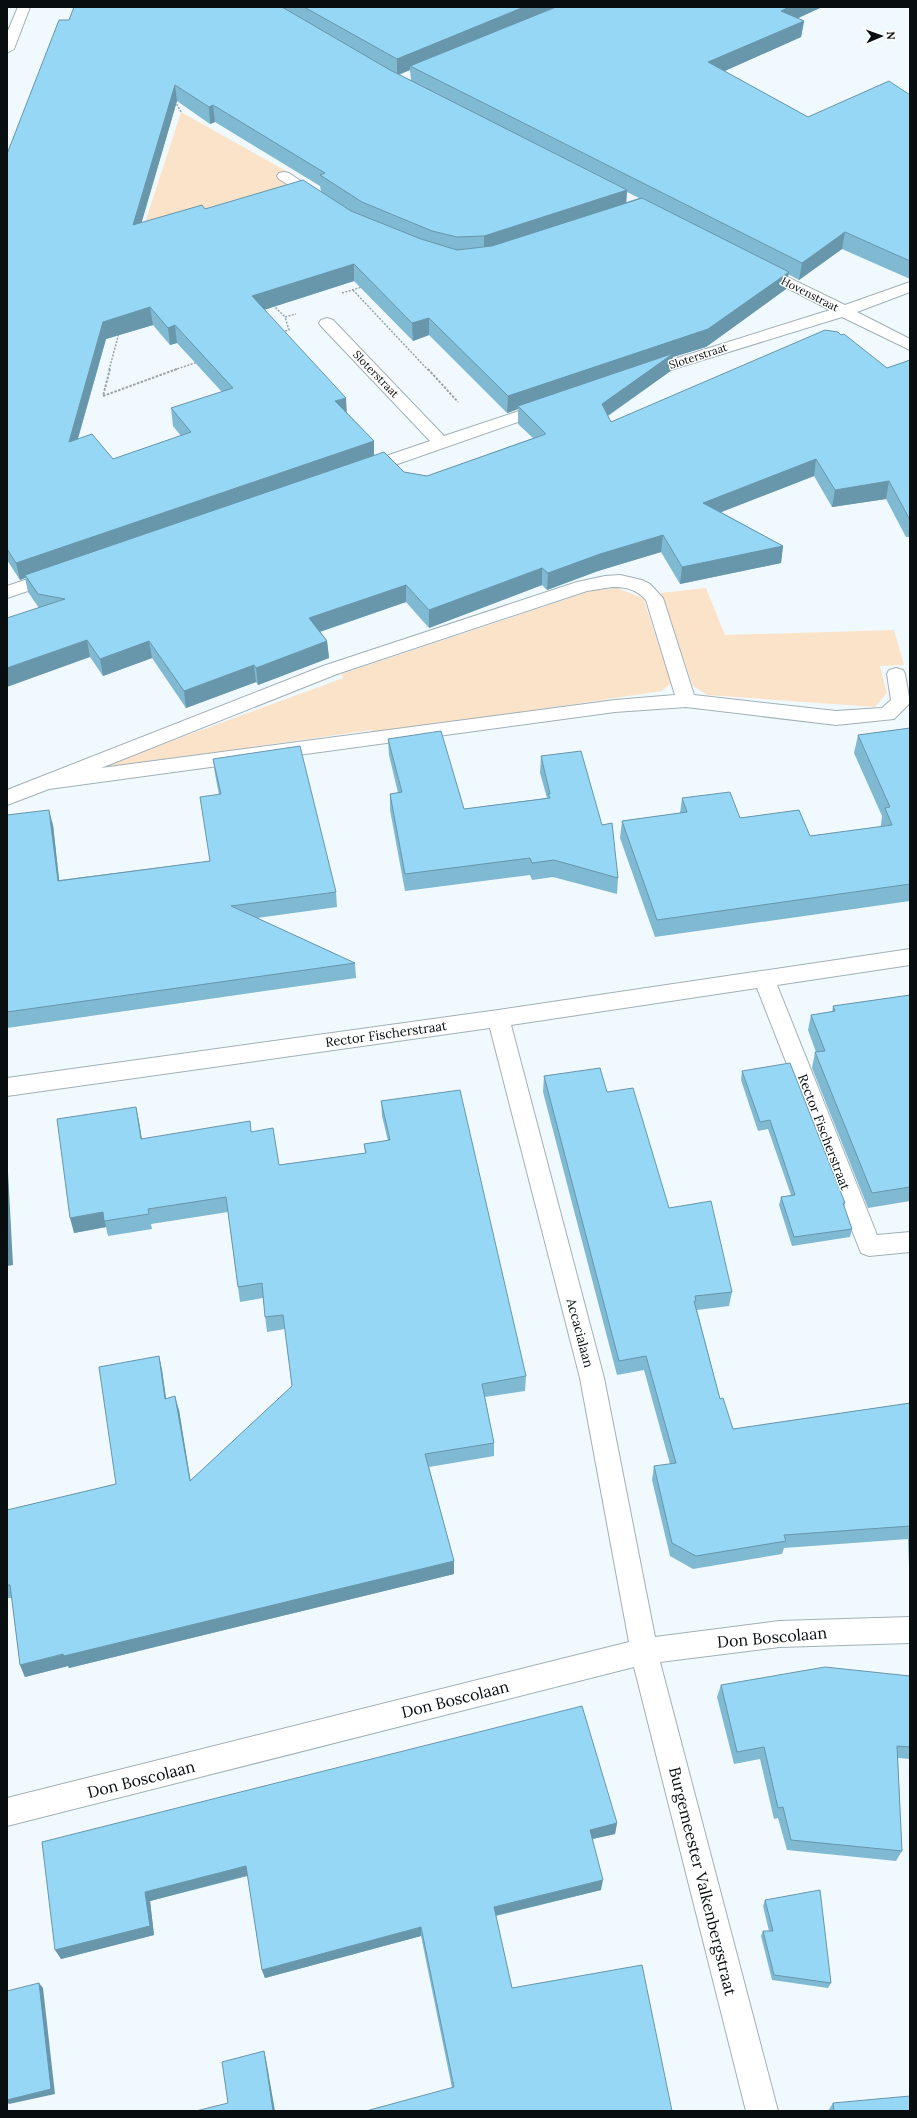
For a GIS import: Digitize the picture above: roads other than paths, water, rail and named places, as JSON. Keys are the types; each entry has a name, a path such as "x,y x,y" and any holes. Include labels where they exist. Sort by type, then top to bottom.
{"street":[{"path":"7,49 24,7"},
{"path":"284,176 330,206"},
{"name":"Hovenstraat","path":"748,262 910,345"},
{"name":"Sloterstraat","path":"628,379 686,359 844,311 910,287"},
{"name":"Sloterstraat","path":"327,323 442,443"},
{"path":"344,476 562,402"},
{"path":"7,592 67,572"},
{"path":"7,798 330,670 583,586 600,582 622,582 642,587 654,598 686,701"},
{"path":"43,783 615,706 686,701 836,718 888,714 901,702 896,674"},
{"name":"Rector Fischerstraat","path":"7,1087 764,980 910,957"},
{"name":"Rector Fischerstraat","path":"764,980 869,1246 910,1242"},
{"name":"Accacialaan","path":"498,1018 592,1378 644,1651"},
{"name":"Don Boscolaan","path":"7,1812 644,1651 779,1634 910,1630"},
{"name":"Burgemeester Valkenbergstraat","path":"644,1651 762,2111"}]}
